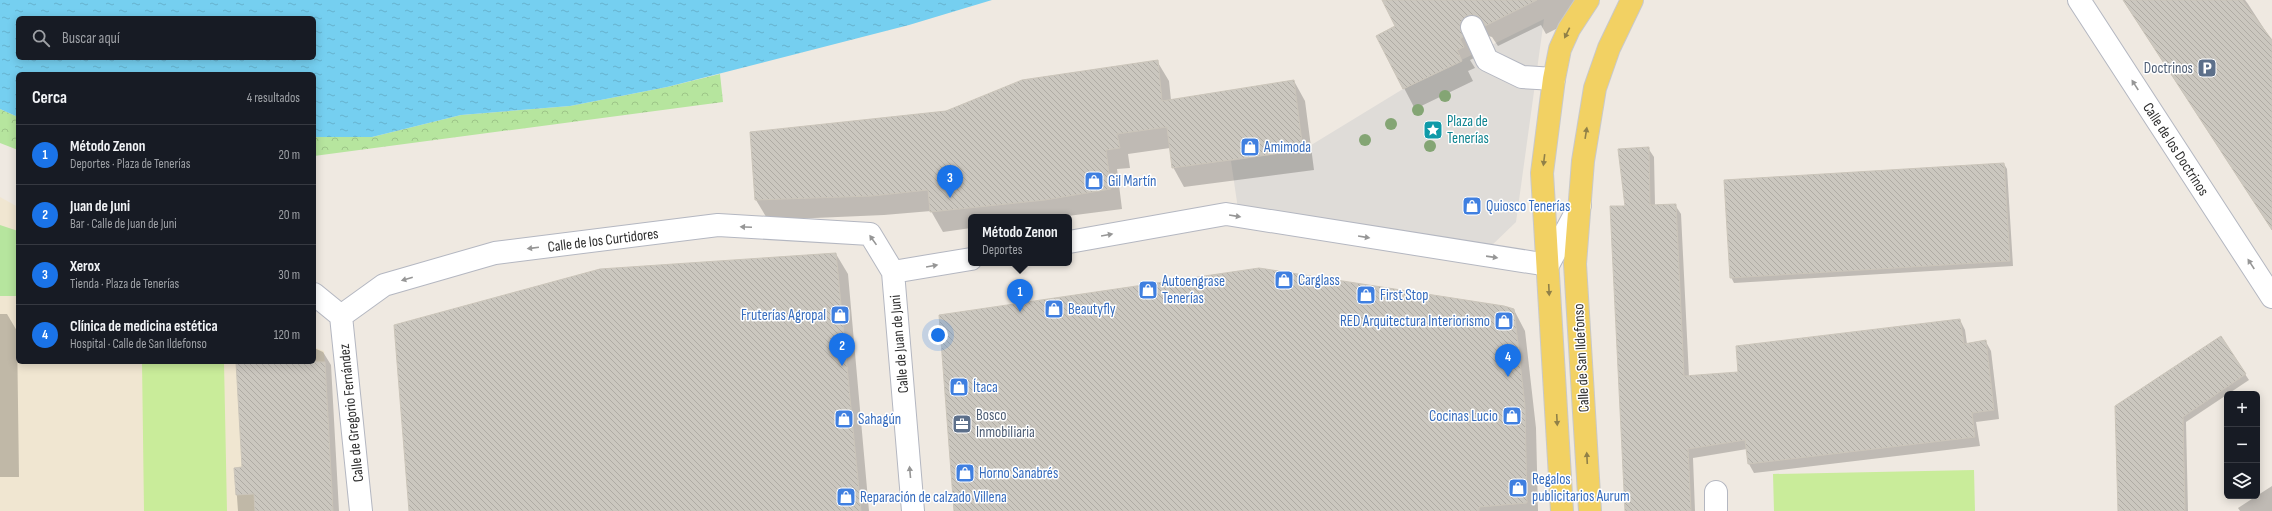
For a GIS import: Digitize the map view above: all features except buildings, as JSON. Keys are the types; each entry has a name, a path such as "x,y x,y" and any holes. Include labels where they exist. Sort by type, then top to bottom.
{"main road":[{"name":"Calle de San Ildefonso","path":"1562,511 1542,173 1554,79 1560,49 1569,29 1588,0"},
{"name":"Calle de San Ildefonso","path":"1590,511 1575,264 1584,153 1595,88 1609,48 1632,0"}],"street":[{"name":"Calle de los Doctrinos","path":"2079,0 2272,297"},
{"path":"1472,27 1487,60 1522,77 1554,79"},
{"name":"Calle de San Ildefonso","path":"1548,265 1580,204"},
{"path":"1072,241 1226,214 1548,265"},
{"name":"Calle de los Curtidores","path":"341,316 384,285 495,253 718,225 870,234 893,272"},
{"path":"893,272 968,260"},
{"name":"Calle de Juan de Juni","path":"893,272 913,511"},
{"path":"316,296 341,316"},
{"name":"Calle de Gregorio Fernández","path":"341,316 361,511"}],"shaded area":[{"name":"Plaza de Tenerías","path":"1544,19 1516,222 1489,248 1238,209 1231,161 1303,150 1403,89"},
{"path":"0,197 16,206 16,364 316,364 316,348 324,351 333,511 0,511"}],"green space":[{"path":"720,74 723,102 316,156 316,137 372,137 461,115 570,106 667,87"},
{"path":"0,109 16,116 16,149 0,143"},
{"path":"0,225 16,230 16,296 0,296"},
{"path":"142,364 224,364 227,511 144,511"},
{"path":"1974,470 1975,511 1774,511 1773,474"}],"water":[{"path":"0,0 992,0 909,25 667,87 570,106 461,115 372,137 316,137 316,72 16,72 16,116 0,109"}],"place":[{"name":"Doctrinos","path":"2207,68"},
{"name":"Plaza de Tenerías","path":"1433,130"},
{"name":"Amimoda","path":"1250,147"},
{"name":"Gil Martín","path":"1094,181"},
{"name":"Xerox","path":"950,198"},
{"name":"Quiosco Tenerías","path":"1472,206"},
{"name":"Carglass","path":"1284,280"},
{"name":"Autoengrase Tenerías","path":"1148,290"},
{"name":"First Stop","path":"1366,295"},
{"name":"Beautyfly","path":"1054,309"},
{"name":"Método Zenon","path":"1020,312"},
{"name":"Fruterías Agropal","path":"840,315"},
{"name":"RED Arquitectura Interiorismo","path":"1504,321"},
{"name":"Juan de Juni","path":"842,366"},
{"name":"Clínica de medicina estética","path":"1508,377"},
{"name":"Ítaca","path":"959,387"},
{"name":"Cocinas Lucio","path":"1512,416"},
{"name":"Sahagún","path":"844,419"},
{"name":"Bosco Inmobiliaria","path":"962,424"},
{"name":"Horno Sanabrés","path":"965,473"},
{"name":"Regalos publicitarios Aurum","path":"1518,488"},
{"name":"Reparación de calzado Villena","path":"846,497"}]}
